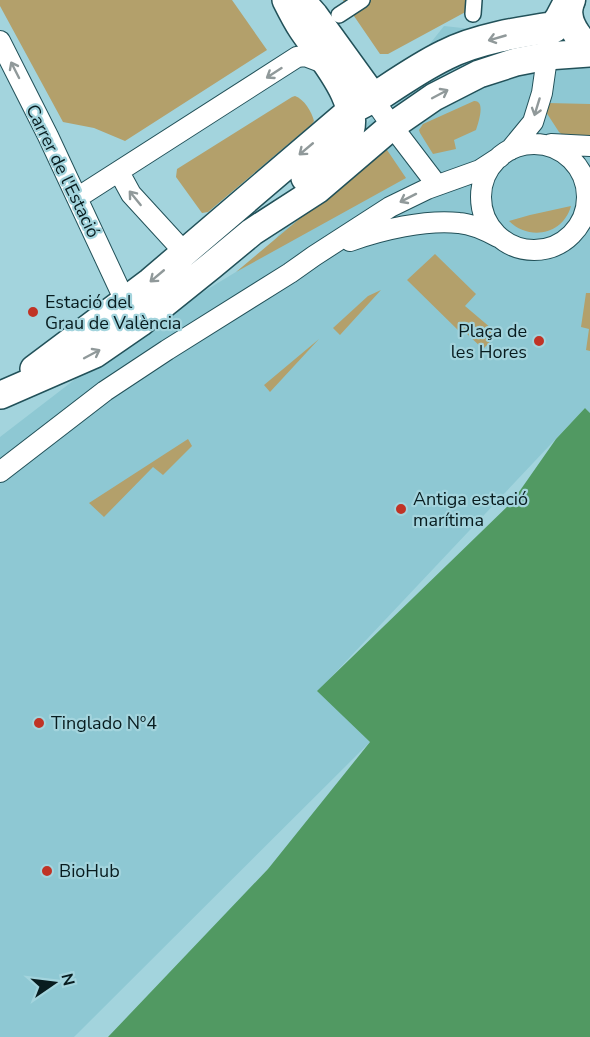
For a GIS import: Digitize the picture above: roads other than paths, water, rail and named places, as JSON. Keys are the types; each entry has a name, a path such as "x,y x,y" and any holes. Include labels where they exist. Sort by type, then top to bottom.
{"main road":[{"path":"286,0 300,26 342,88 362,105"},
{"path":"299,0 313,15 362,105"},
{"path":"0,395 185,253 362,105 445,55 461,48 571,16 580,39 590,49"},
{"path":"252,232 317,190 392,126 434,97 479,74 516,62 548,56 590,53"},
{"path":"0,395 95,354 140,323 212,266 252,232 306,176 345,140 350,134 352,124 362,105"}],"street":[{"path":"339,15 362,0"},
{"path":"500,238 489,224 482,207 482,189 488,171 533,122 542,93 549,42 571,16"},
{"name":"Carrer de l'Estació","path":"0,41 125,301"},
{"path":"77,198 297,57 305,56 326,64"},
{"path":"362,105 392,126 437,185"},
{"path":"314,256 351,240 380,232 445,222 462,223 487,231 514,246 529,250 545,249 560,244 572,235 586,215 586,187 580,170 569,157 554,148 536,144"},
{"path":"0,472 105,392 166,350 290,273 390,207 437,185 480,170 522,145 590,146"},
{"path":"119,172 131,194 185,253"}],"place":[{"name":"Estació del Grau de València","path":"33,312"},
{"name":"Plaça de les Hores","path":"539,341"},
{"name":"Antiga estació marítima","path":"401,509"},
{"name":"Tinglado Nº4","path":"39,723"},
{"name":"BioHub","path":"47,871"}]}
